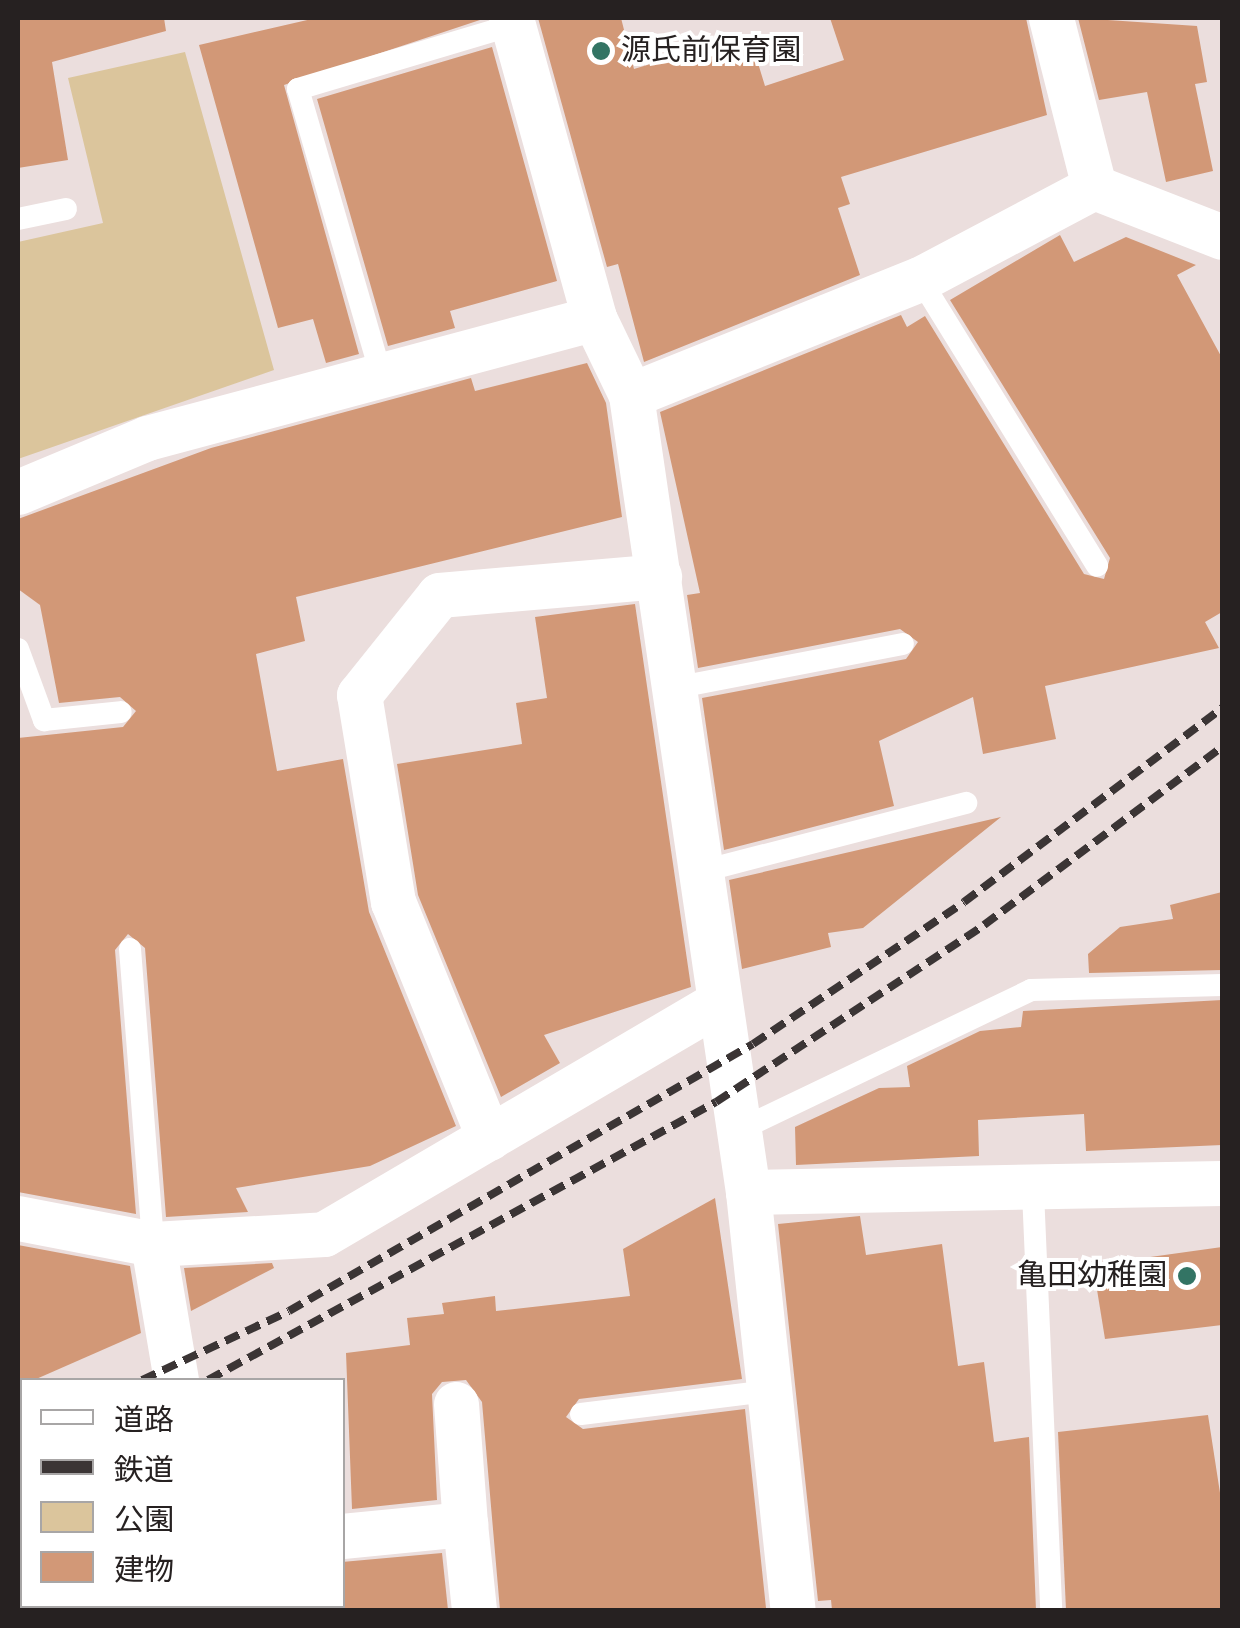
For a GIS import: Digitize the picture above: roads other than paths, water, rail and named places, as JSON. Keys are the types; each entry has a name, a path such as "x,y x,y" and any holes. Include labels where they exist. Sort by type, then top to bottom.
{"street":[{"path":"1050,18 1094,188"},
{"path":"512,21 594,318 632,395 748,1192 793,1610"},
{"path":"632,395 920,279 1094,188 1222,237"},
{"path":"18,492 147,438 594,318"},
{"path":"489,1138 392,902 359,695 438,596 659,576"},
{"path":"18,1218 152,1244 324,1234 718,1002"},
{"path":"748,1192 1033,1192 1222,1183"},
{"path":"152,1244 176,1378"},
{"path":"456,1404 474,1610"},
{"path":"345,1536 465,1524"}],"lane":[{"path":"382,378 298,89 512,21"},
{"path":"18,219 66,209"},
{"path":"920,279 1097,566"},
{"path":"674,688 903,644"},
{"path":"18,649 44,720 121,712"},
{"path":"703,871 966,803"},
{"path":"130,949 152,1244"},
{"path":"739,1130 1031,990 1222,985"},
{"path":"1033,1192 1051,1610"},
{"path":"581,1414 767,1390"}],"railway":[{"path":"146,1378 289,1311 753,1044 964,902 1222,708"},
{"path":"212,1378 716,1102 984,925 1222,747"}],"place":[{"name":"源氏前保育園","path":"601,51"},
{"name":"亀田幼稚園","path":"1187,1276"}]}
